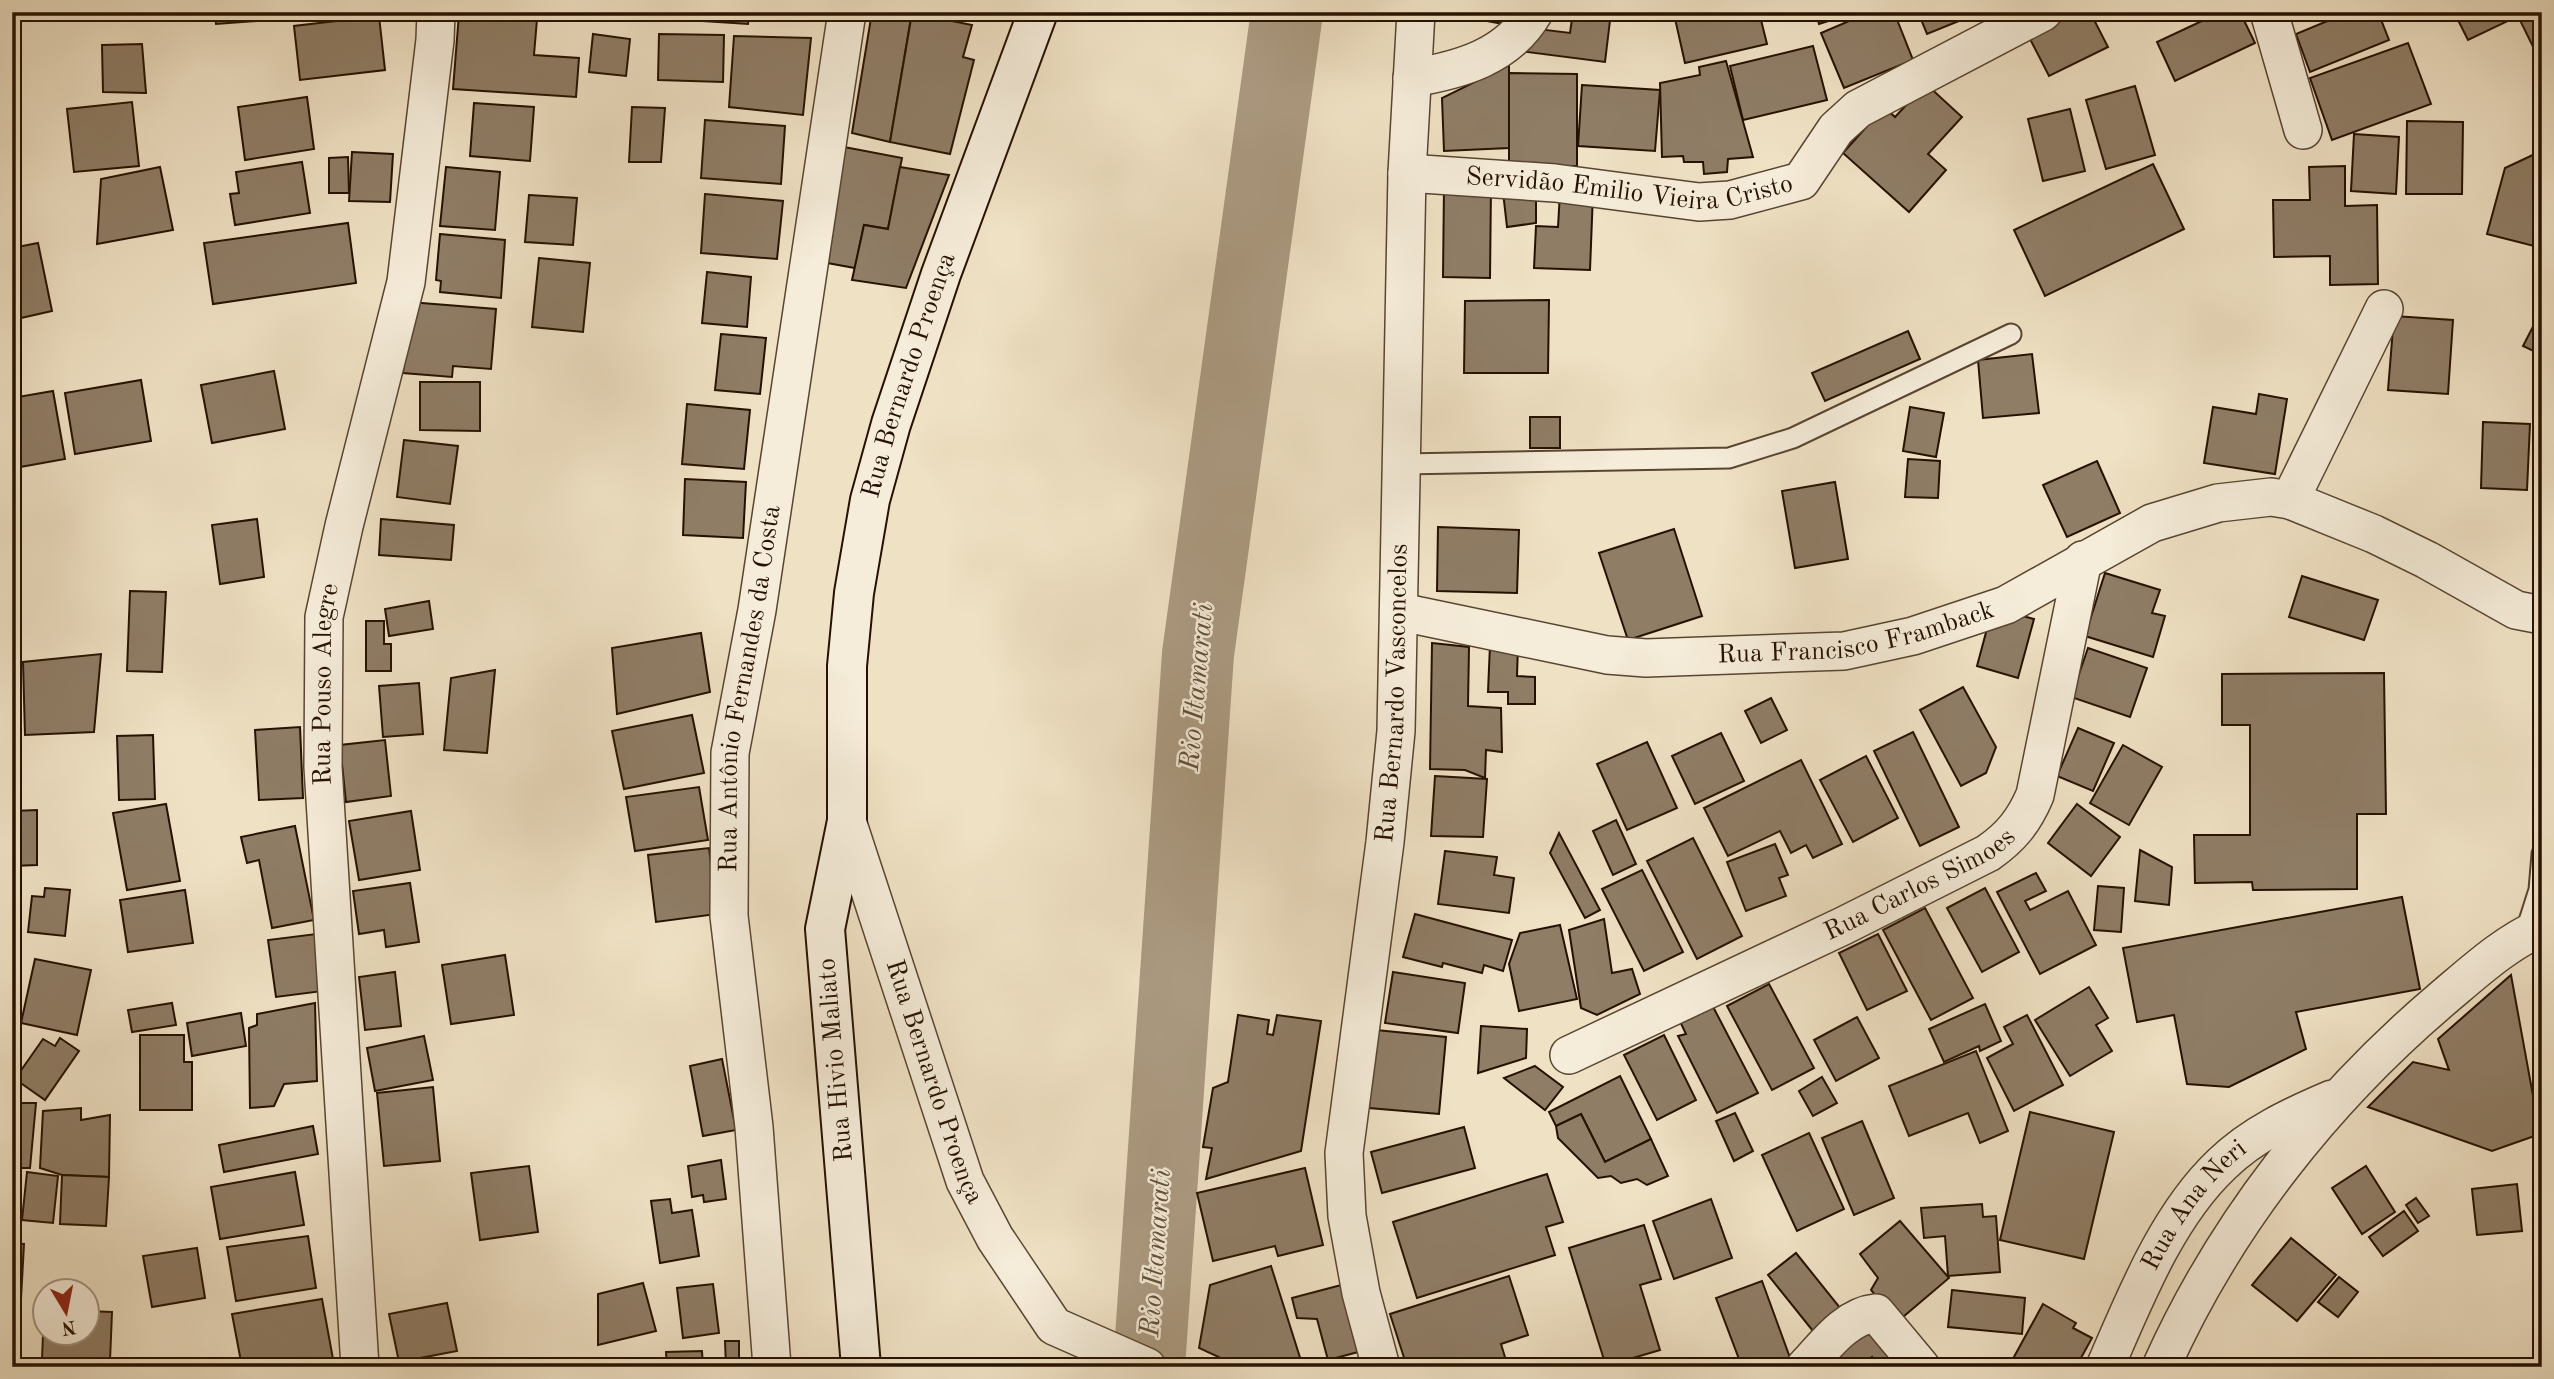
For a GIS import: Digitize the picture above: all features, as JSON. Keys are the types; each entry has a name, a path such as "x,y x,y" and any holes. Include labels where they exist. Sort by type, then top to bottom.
{"street":[{"name":"Rua Pouso Alegre","path":"360,1367 323,767 324,617 344,526 406,282 436,12"},
{"name":"Rua Antônio Fernandes da Costa","path":"772,1367 754,1127 729,916 730,752 757,610 847,12"},
{"name":"Rua Bernardo Proença","path":"846,755 847,666 852,605 870,500 891,424 941,274 1038,12"},
{"name":"Rua Bernardo Vasconcelos","path":"1381,1367 1361,1293 1347,1216 1344,1153 1385,842 1396,731 1401,612 1408,173 1416,12"},
{"path":"1412,78 1460,68 1494,53 1528,23 1534,12"},
{"name":"Servidão Emilio Vieira Cristo","path":"1408,173 1555,183 1699,202 1761,194 1801,181 1836,129 1858,109 2043,12"},
{"path":"2269,12 2303,130"},
{"path":"2290,500 2385,309"},
{"name":"Rua Francisco Framback","path":"1401,612 1607,655 1646,658 1844,651 1913,636 2006,605 2152,523 2185,511 2271,497 2290,500 2417,554 2516,611 2542,615"},
{"name":"Rua Carlos Simoes","path":"1569,1055 1855,920 1988,853 2008,839 2026,817 2035,795 2083,560"},
{"name":"Rua Hivio Maliato","path":"846,755 848,821 825,929 861,1367"},
{"name":"Rua Bernardo Proença","path":"848,821 965,1181 995,1238 1054,1326 1147,1367"},
{"path":"2161,1367 2186,1312 2230,1238 2336,1098 2405,1030 2483,964 2533,930"},
{"name":"Rua Ana Neri","path":"2105,1367 2140,1290 2190,1200 2222,1164 2252,1140 2288,1118 2336,1098"},
{"path":"1805,1367 1842,1328 1866,1314 1876,1312 1921,1367"}],"lane":[{"path":"1402,464 1729,458 1794,438 2011,334"},
{"path":"2533,930 2542,854"}],"building":[{"path":"215,12 269,12 269,20 216,24"},
{"path":"657,12 749,12 748,24 657,18"},
{"path":"872,12 912,12 890,142 852,133"},
{"path":"1439,12 1513,12 1509,25"},
{"path":"1573,12 1611,12 1605,62 1527,52 1530,28 1570,33"},
{"path":"1759,12 1767,44 1685,63 1674,14"},
{"path":"1816,12 1857,12 1819,24"},
{"path":"1870,12 1894,12 1913,60 1844,88 1821,33"},
{"path":"1918,12 1981,12 1927,34"},
{"path":"2068,12 2090,12 2108,47 2049,76 2027,33"},
{"path":"2221,12 2240,12 2255,43 2175,81 2157,42"},
{"path":"2349,12 2378,12 2389,40 2310,72 2296,34"},
{"path":"2454,12 2542,12 2542,65 2518,16 2468,40"},
{"path":"912,13 972,25 963,57 974,60 950,154 890,142"},
{"path":"459,14 537,19 534,55 579,58 576,97 453,89"},
{"path":"379,16 385,70 300,80 294,26"},
{"path":"593,34 630,39 626,76 589,72"},
{"path":"659,34 724,35 723,82 658,80"},
{"path":"734,36 811,38 803,115 729,107"},
{"path":"2408,43 2431,104 2332,140 2310,78"},
{"path":"142,44 146,93 103,92 102,45"},
{"path":"1813,46 1827,100 1743,120 1730,66"},
{"path":"1726,61 1753,157 1728,159 1727,172 1704,174 1703,162 1684,162 1683,156 1662,157 1660,83 1700,75 1699,67"},
{"path":"1509,65 1509,148 1444,151 1442,98"},
{"path":"1509,73 1577,74 1577,166 1509,166"},
{"path":"1926,84 1962,117 1928,154 1946,170 1909,212 1843,153 1884,107 1895,117"},
{"path":"1582,85 1660,90 1655,151 1578,146"},
{"path":"2135,86 2155,155 2106,169 2086,100"},
{"path":"307,97 314,149 245,160 238,107"},
{"path":"132,102 139,166 74,172 67,109"},
{"path":"474,103 534,107 530,161 470,156"},
{"path":"632,107 665,108 661,162 629,162"},
{"path":"2070,109 2085,171 2043,181 2028,119"},
{"path":"705,120 785,126 781,184 701,178"},
{"path":"2407,121 2463,122 2462,194 2406,194"},
{"path":"2354,134 2399,137 2396,194 2351,191"},
{"path":"839,146 902,158 888,229 864,225 855,268 816,261"},
{"path":"352,152 393,154 390,202 349,201"},
{"path":"2537,153 2542,158 2542,248 2487,234 2505,168"},
{"path":"348,157 349,193 329,193 329,158"},
{"path":"302,162 310,213 235,225 230,194 239,193 236,172"},
{"path":"2153,164 2184,229 2045,296 2014,230"},
{"path":"2345,166 2345,206 2377,205 2378,284 2330,285 2330,256 2274,257 2273,200 2310,200 2309,167"},
{"path":"160,167 173,230 97,244 101,179"},
{"path":"446,167 500,172 495,230 440,226"},
{"path":"900,167 949,175 906,288 852,280 864,225 888,229"},
{"path":"1502,183 1536,189 1536,223 1507,227"},
{"path":"1444,186 1491,186 1490,278 1443,277"},
{"path":"1560,193 1593,193 1590,270 1534,268 1536,226 1558,227"},
{"path":"705,194 783,201 777,259 701,253"},
{"path":"529,195 577,198 573,245 525,242"},
{"path":"348,223 356,283 213,304 204,243"},
{"path":"440,234 505,240 501,298 440,292 441,281 436,280"},
{"path":"38,243 52,311 21,318 12,279 12,248"},
{"path":"539,258 590,263 583,332 532,327"},
{"path":"707,272 751,277 747,327 702,323"},
{"path":"1549,300 1548,373 1464,373 1465,301"},
{"path":"409,302 496,309 491,369 453,366 452,377 403,373"},
{"path":"2542,311 2542,355 2523,346"},
{"path":"2394,316 2453,320 2448,394 2388,390"},
{"path":"1908,331 1920,359 1825,401 1812,373"},
{"path":"721,334 766,338 760,394 715,390"},
{"path":"2032,354 2039,413 1983,418 1978,360"},
{"path":"274,371 285,429 212,443 201,385"},
{"path":"141,380 151,441 75,454 65,393"},
{"path":"420,382 480,382 480,431 420,430"},
{"path":"53,391 65,459 20,467 12,423 12,398"},
{"path":"2259,394 2287,399 2275,474 2204,463 2213,407 2256,414"},
{"path":"687,404 750,410 744,469 682,464"},
{"path":"1910,407 1944,413 1936,457 1903,451"},
{"path":"1530,417 1560,417 1560,448 1530,448"},
{"path":"2483,422 2530,424 2527,490 2481,488"},
{"path":"404,440 458,446 450,504 397,497"},
{"path":"1908,459 1940,461 1938,498 1905,497"},
{"path":"2097,461 2120,513 2067,537 2043,485"},
{"path":"685,479 746,482 743,538 683,535"},
{"path":"1835,482 1848,559 1795,568 1782,491"},
{"path":"2537,500 2542,500 2542,580 2537,580"},
{"path":"257,519 264,577 220,584 212,525"},
{"path":"381,519 454,525 451,560 379,555"},
{"path":"1438,527 1519,530 1517,593 1437,591"},
{"path":"1674,529 1702,616 1628,640 1599,553"},
{"path":"2105,573 2160,590 2152,613 2165,616 2153,657 2085,636"},
{"path":"2302,576 2378,600 2364,640 2289,617"},
{"path":"130,591 166,592 162,672 127,671"},
{"path":"429,601 433,629 389,636 385,609"},
{"path":"2008,612 2034,619 2018,678 1977,666 1988,625"},
{"path":"366,621 384,621 384,644 391,644 391,671 366,671"},
{"path":"701,633 710,692 617,714 612,648"},
{"path":"1432,643 1469,647 1468,706 1501,708 1502,752 1486,750 1485,778 1465,770 1430,769"},
{"path":"1490,645 1518,646 1517,676 1535,677 1535,704 1508,704 1508,692 1488,692"},
{"path":"2088,648 2147,668 2130,717 2071,697"},
{"path":"101,654 94,732 25,735 23,662"},
{"path":"495,670 487,753 444,750 451,678"},
{"path":"2384,673 2386,814 2357,814 2357,889 2253,890 2252,882 2195,883 2194,835 2250,835 2250,725 2222,725 2222,674"},
{"path":"419,683 423,734 383,737 379,686"},
{"path":"1963,687 1996,747 1986,773 1961,786 1920,710"},
{"path":"1771,698 1787,730 1761,743 1745,711"},
{"path":"692,715 704,773 624,789 612,731"},
{"path":"12,717 17,717 20,758 12,759"},
{"path":"300,727 303,798 259,800 255,730"},
{"path":"2078,728 2114,743 2093,791 2057,776"},
{"path":"1913,732 1959,827 1920,846 1874,751"},
{"path":"1721,733 1744,781 1695,804 1672,756"},
{"path":"153,735 155,799 119,800 117,736"},
{"path":"385,740 391,796 346,802 340,745"},
{"path":"1647,742 1677,808 1627,830 1597,764"},
{"path":"2123,745 2162,767 2129,825 2090,803"},
{"path":"1866,756 1898,818 1853,842 1820,780"},
{"path":"1801,760 1842,844 1813,858 1806,845 1791,853 1780,831 1728,856 1704,808"},
{"path":"1435,776 1487,779 1483,837 1431,836"},
{"path":"699,787 708,840 635,851 626,797"},
{"path":"12,799 13,811 37,810 37,865 12,866"},
{"path":"166,804 180,881 127,890 113,813"},
{"path":"2077,804 2120,837 2091,876 2048,843"},
{"path":"411,811 420,870 359,880 349,821"},
{"path":"1616,820 1636,864 1613,875 1593,831"},
{"path":"295,826 314,920 272,928 259,860 247,863 241,837"},
{"path":"1559,833 1600,910 1585,918 1550,853"},
{"path":"1693,838 1742,936 1697,959 1647,861"},
{"path":"1775,844 1788,875 1779,878 1786,896 1746,911 1727,862"},
{"path":"709,848 717,914 656,922 648,855"},
{"path":"2140,850 2172,867 2169,905 2135,901"},
{"path":"1445,851 1497,857 1494,875 1514,878 1509,913 1438,904"},
{"path":"1642,870 1683,952 1644,971 1602,889"},
{"path":"2036,873 2046,891 2025,901 2030,910 2068,891 2096,945 2040,974 1997,892"},
{"path":"410,883 419,942 386,947 384,930 359,934 353,891"},
{"path":"2098,886 2124,888 2121,932 2094,930"},
{"path":"45,888 70,890 65,936 28,932 32,896 44,897"},
{"path":"1985,888 2019,952 1982,972 1947,908"},
{"path":"185,890 193,943 128,952 120,900"},
{"path":"2402,897 2420,989 2296,1012 2306,1049 2229,1087 2187,1084 2174,1015 2137,1022 2123,948"},
{"path":"1925,908 1973,998 1931,1020 1883,930"},
{"path":"1415,914 1512,940 1503,971 1484,965 1482,973 1403,957"},
{"path":"1604,919 1612,973 1632,969 1640,994 1597,1015 1581,1008 1569,930"},
{"path":"1560,925 1577,999 1519,1011 1509,964 1520,933"},
{"path":"316,934 323,991 276,997 268,940"},
{"path":"1878,934 1907,991 1867,1010 1839,953"},
{"path":"505,955 514,1015 451,1024 442,965"},
{"path":"35,959 91,970 77,1035 21,1023"},
{"path":"395,972 401,1026 365,1030 359,977"},
{"path":"1393,972 1465,983 1458,1033 1385,1023"},
{"path":"2511,975 2540,1134 2492,1151 2368,1107 2413,1062 2449,1070 2438,1039"},
{"path":"1769,984 1814,1068 1772,1090 1727,1006"},
{"path":"2089,987 2108,1018 2096,1025 2112,1051 2070,1076 2035,1020"},
{"path":"1709,999 1758,1093 1717,1113 1678,1036 1686,1034 1677,1015"},
{"path":"172,1003 176,1025 132,1032 128,1010"},
{"path":"315,1003 317,1081 284,1084 274,1106 250,1108 249,1028 257,1025 257,1014"},
{"path":"1985,1004 2001,1041 1980,1051 1979,1046 1944,1062 1929,1029"},
{"path":"241,1013 246,1046 192,1056 187,1023"},
{"path":"1238,1015 1269,1020 1267,1034 1273,1035 1277,1015 1321,1021 1301,1151 1206,1179 1212,1148 1203,1147 1213,1088 1228,1082"},
{"path":"2027,1015 2063,1085 2014,1111 1987,1058 2013,1044 2004,1027"},
{"path":"1857,1017 1879,1058 1836,1081 1814,1040"},
{"path":"1481,1026 1527,1029 1526,1058 1478,1073"},
{"path":"1376,1030 1446,1037 1439,1114 1369,1108"},
{"path":"140,1035 184,1035 184,1062 192,1062 192,1110 140,1110"},
{"path":"1664,1035 1696,1100 1657,1120 1624,1055"},
{"path":"424,1036 433,1080 375,1091 367,1048"},
{"path":"60,1038 79,1051 45,1100 15,1079 43,1039 55,1046"},
{"path":"1976,1051 2008,1131 1980,1143 1968,1113 1909,1136 1889,1086"},
{"path":"722,1059 736,1130 703,1136 690,1066"},
{"path":"1535,1066 1563,1087 1545,1110 1504,1078"},
{"path":"1620,1076 1651,1139 1605,1162 1581,1114 1556,1126 1549,1112"},
{"path":"1822,1077 1837,1103 1813,1116 1799,1091"},
{"path":"433,1087 440,1161 384,1166 377,1093"},
{"path":"15,1103 36,1103 30,1168 12,1168"},
{"path":"81,1108 81,1120 110,1115 109,1177 62,1175 40,1168 43,1111"},
{"path":"2030,1112 2114,1132 2084,1259 2000,1240"},
{"path":"1735,1113 1753,1151 1734,1161 1716,1121"},
{"path":"1581,1114 1605,1162 1651,1139 1668,1176 1647,1185 1637,1179 1621,1183 1611,1176 1598,1178 1558,1138 1556,1126"},
{"path":"1862,1121 1894,1198 1854,1215 1822,1138"},
{"path":"313,1126 318,1154 224,1172 219,1145"},
{"path":"1464,1127 1475,1168 1382,1193 1371,1152"},
{"path":"1809,1133 1844,1209 1797,1231 1762,1155"},
{"path":"721,1160 726,1199 704,1202 703,1195 692,1197 688,1166"},
{"path":"529,1166 538,1232 480,1240 471,1173"},
{"path":"2366,1166 2395,1212 2362,1234 2332,1188"},
{"path":"1305,1168 1323,1245 1278,1256 1275,1246 1213,1261 1197,1193"},
{"path":"27,1172 58,1176 53,1223 22,1220"},
{"path":"295,1172 304,1225 220,1239 211,1187"},
{"path":"1547,1174 1563,1222 1546,1227 1555,1255 1417,1298 1393,1222"},
{"path":"62,1175 109,1177 106,1226 60,1224"},
{"path":"2517,1184 2522,1231 2477,1235 2472,1189"},
{"path":"2416,1198 2429,1216 2418,1223 2406,1205"},
{"path":"670,1199 672,1213 692,1210 699,1256 660,1263 651,1201"},
{"path":"1711,1199 1732,1258 1674,1279 1653,1221"},
{"path":"1982,1204 1983,1217 1996,1216 2000,1272 1948,1276 1945,1236 1924,1238 1921,1208"},
{"path":"2404,1211 2418,1231 2383,1256 2369,1237"},
{"path":"1900,1221 1949,1278 1897,1322 1871,1290 1878,1278 1860,1254"},
{"path":"1644,1225 1661,1279 1640,1285 1660,1350 1606,1366 1569,1248"},
{"path":"308,1236 316,1288 236,1301 227,1247"},
{"path":"2291,1238 2336,1275 2297,1321 2252,1285"},
{"path":"12,1243 24,1244 21,1299 12,1298"},
{"path":"197,1248 205,1298 152,1307 143,1256"},
{"path":"1796,1253 1845,1314 1817,1336 1768,1275"},
{"path":"1271,1266 1303,1367 1240,1367 1199,1348 1210,1285"},
{"path":"1509,1276 1528,1335 1501,1344 1508,1367 1407,1367 1390,1314"},
{"path":"2339,1277 2358,1292 2338,1317 2318,1302"},
{"path":"1762,1281 1793,1366 1742,1367 1716,1298"},
{"path":"643,1283 656,1331 598,1345 598,1294"},
{"path":"713,1284 719,1333 683,1338 677,1288"},
{"path":"1345,1284 1362,1351 1328,1360 1317,1319 1297,1318 1292,1298"},
{"path":"1952,1290 2025,1298 2022,1334 1948,1327"},
{"path":"322,1299 333,1359 284,1367 242,1367 232,1314"},
{"path":"447,1303 457,1351 399,1362 389,1314"},
{"path":"2043,1304 2076,1323 2073,1328 2092,1338 2076,1367 2009,1366"},
{"path":"102,1312 112,1312 110,1361 42,1359 42,1348 102,1348"},
{"path":"1874,1319 1902,1367 1878,1367 1872,1357 1858,1367 1833,1367 1824,1354"},
{"path":"725,1341 739,1341 739,1367 726,1367"},
{"path":"702,1351 703,1367 667,1367 666,1352"}],"waterway":[{"name":"Rio Itamarati","path":"1149,1367 1198,654 1287,12"}]}
